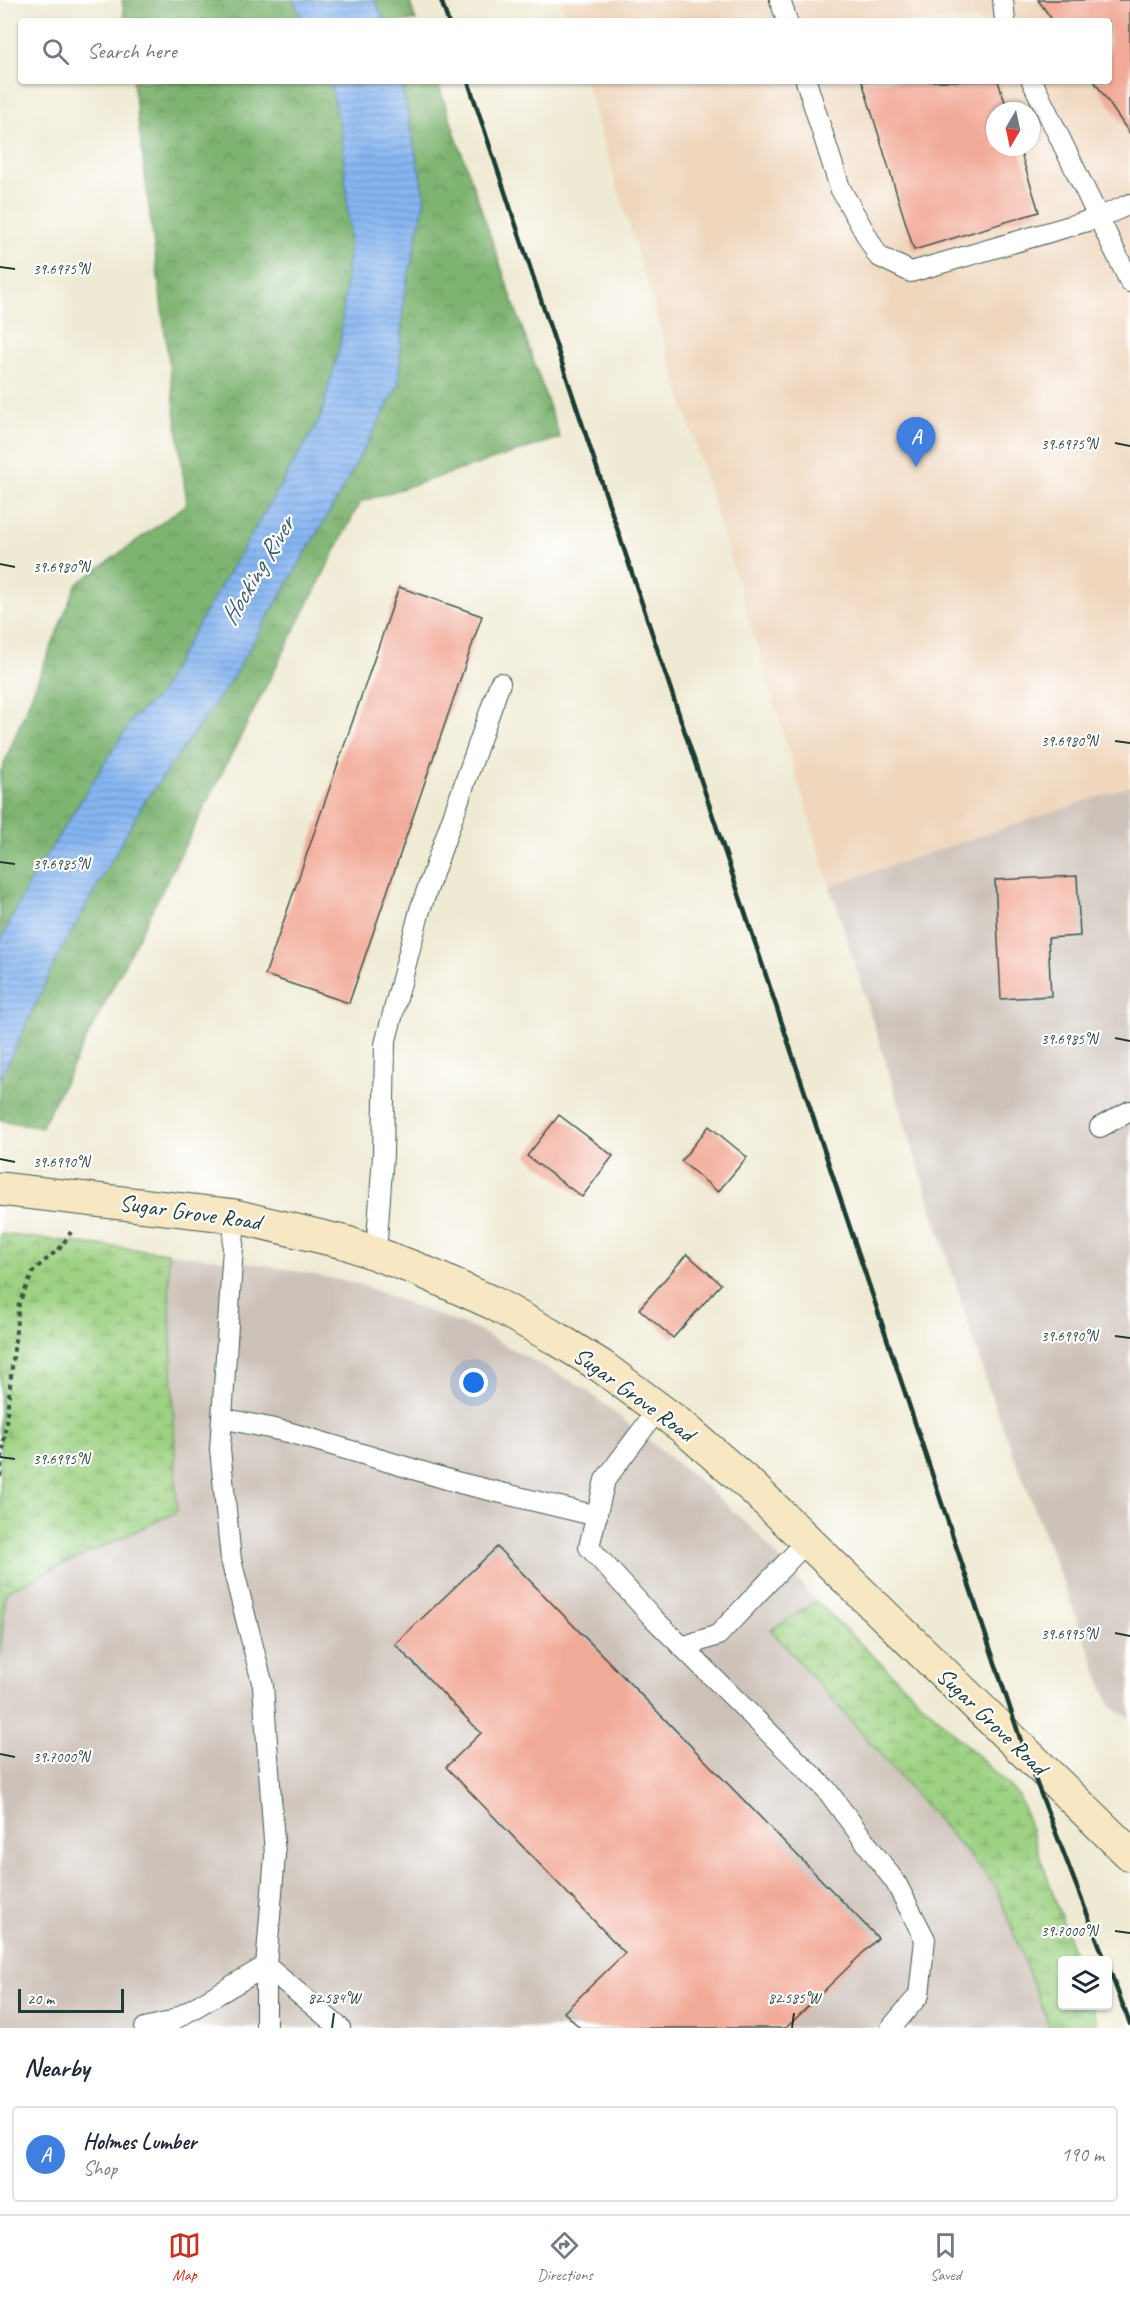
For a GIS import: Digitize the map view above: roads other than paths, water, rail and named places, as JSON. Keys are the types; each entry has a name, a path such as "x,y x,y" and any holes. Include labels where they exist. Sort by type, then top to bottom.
{"street":[{"name":"Sugar Grove Road","path":"14,1190 235,1216 346,1243 417,1269 530,1323 601,1366 684,1428 753,1488 1130,1854"}],"lane":[{"path":"780,0 786,18"},
{"path":"1003,0 1005,18"},
{"path":"807,84 840,188 878,256 911,272 1098,218 1130,204"},
{"path":"1033,84 1130,282"},
{"path":"376,1254 383,1155 385,1044 420,910 500,683"},
{"path":"1100,1127 1130,1111"},
{"path":"235,1216 220,1449 231,1560 264,1697 275,1855 266,1966 266,2028"},
{"path":"658,1409 605,1480 590,1546 654,1619 826,1789 896,1883 925,1939 919,1995 891,2028"},
{"path":"222,1418 288,1432 460,1483 597,1516"},
{"path":"682,1647 718,1635 807,1540"},
{"path":"145,2028 170,2022 266,1966"},
{"path":"266,1966 340,2028"}],"water":[{"path":"292,0 375,0 383,18 303,18"},
{"name":"Hocking River","path":"331,84 402,84 425,199 404,297 398,386 336,501 230,682 142,806 59,954 0,1080 0,942 30,881 133,718 159,695 185,646 320,419 340,344 350,241 342,133"}],"railway":[{"path":"441,0 447,18"},
{"path":"469,84 1025,1753 1103,1956"},
{"path":"1112,1977 1130,2024"}],"place":[{"name":"Holmes Lumber","path":"916,467"}]}
